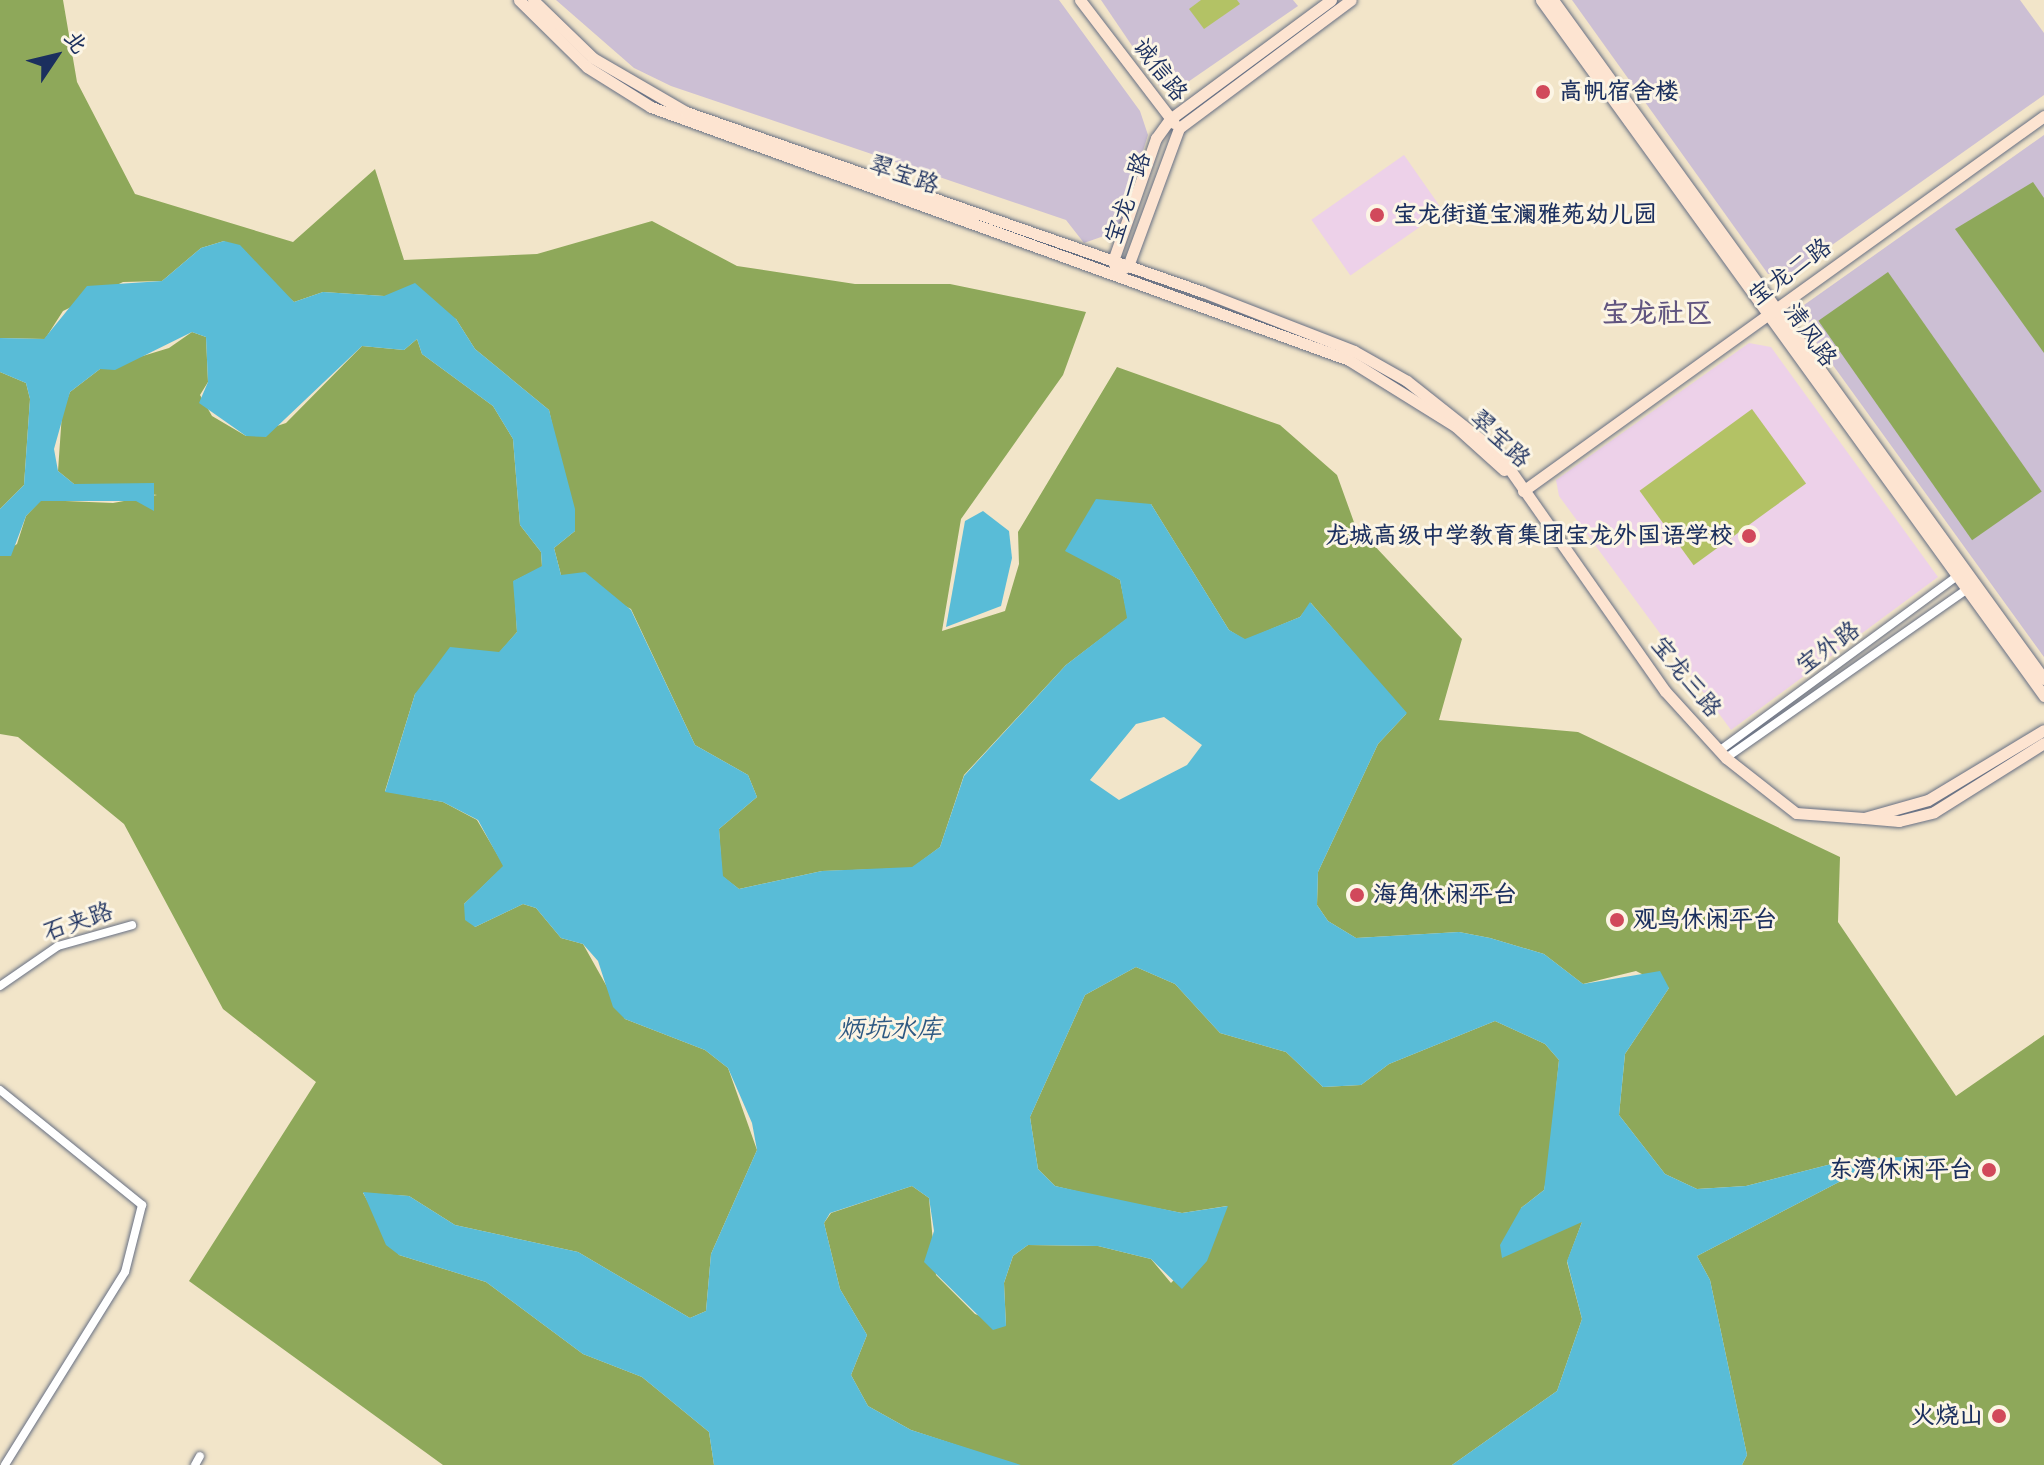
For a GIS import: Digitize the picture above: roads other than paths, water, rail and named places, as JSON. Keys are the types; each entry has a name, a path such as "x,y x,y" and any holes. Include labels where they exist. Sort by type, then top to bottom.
{"street":[{"name":"翠宝路","path":"519,0 587,67 682,122 1119,266"},
{"name":"翠宝路","path":"533,0 593,58 686,112 1119,266 1349,360 1455,426 1523,491"},
{"name":"诚信路","path":"1080,0 1179,128"},
{"name":"宝龙一路","path":"1119,266 1156,138 1170,119 1331,0"},
{"path":"1179,128 1351,0"},
{"name":"清风路","path":"1541,0 2044,679"},
{"name":"清风路","path":"1553,0 2044,696"},
{"name":"宝龙二路","path":"1523,491 2044,116"},
{"name":"宝龙一路","path":"1119,266 1179,128"},
{"name":"宝龙三路","path":"1523,491 1665,691 1722,754 1796,813 1899,821 1934,812 2044,743"},
{"name":"宝外路","path":"1722,754 1957,576"},
{"name":"宝外路","path":"1722,754 1967,589"},
{"name":"宝龙三路","path":"1864,818 1948,791 2044,730"},
{"name":"石夹路","path":"0,986 58,946 132,925"},
{"path":"0,1090 142,1205 125,1272 5,1465"}],"water":[{"name":"炳坑水库","path":"224,241 240,245 294,302 323,292 384,296 415,283 456,319 475,349 549,410 575,509 575,531 554,548 561,575 585,572 631,610 695,745 748,775 757,797 719,829 723,876 739,889 822,871 912,867 940,847 964,776 1066,665 1127,618 1120,580 1065,551 1096,499 1151,504 1229,630 1245,639 1300,617 1310,602 1407,713 1378,744 1318,872 1317,905 1328,921 1356,938 1459,932 1490,938 1544,954 1583,984 1660,971 1669,988 1625,1054 1619,1115 1665,1174 1697,1189 1746,1186 1851,1159 1928,1156 1839,1182 1697,1256 1710,1280 1747,1455 1742,1465 1452,1465 1557,1391 1582,1319 1567,1261 1582,1222 1502,1258 1500,1245 1521,1208 1544,1190 1559,1060 1545,1044 1495,1021 1389,1064 1361,1085 1323,1087 1286,1052 1220,1033 1175,984 1136,967 1085,995 1030,1117 1038,1169 1055,1186 1182,1213 1228,1206 1207,1261 1182,1289 1151,1259 1098,1246 1028,1245 1013,1256 1004,1283 1006,1326 993,1330 924,1262 934,1231 929,1198 912,1186 830,1213 824,1223 840,1289 867,1335 851,1375 868,1406 911,1430 1021,1465 714,1465 709,1432 642,1377 583,1354 486,1282 399,1255 386,1245 363,1192 409,1196 455,1225 578,1252 690,1318 706,1311 711,1254 757,1150 752,1123 728,1068 705,1050 625,1019 613,1007 598,961 583,944 561,938 536,908 523,904 475,927 465,920 464,904 503,866 478,820 443,802 385,792 415,694 450,647 499,652 517,632 513,581 542,566 541,552 520,525 513,439 493,406 422,354 417,339 404,350 362,346 266,437 246,436 199,403 208,382 206,337 192,332 115,370 100,369 70,392 54,449 58,471 74,484 154,483 154,511 136,501 41,501 26,516 11,556 0,556 0,509 24,485 30,399 26,383 0,372 0,338 44,339 87,286 162,281 201,248","holes":["1164,717 1202,745 1187,765 1119,800 1090,780 1136,724"]},
{"path":"983,511 1009,531 1012,558 1001,606 946,627 965,521"}],"place":[{"name":"高帆宿舍楼","path":"1543,92"},
{"name":"宝龙街道宝澜雅苑幼儿园","path":"1377,215"},
{"name":"龙城高级中学教育集团宝龙外国语学校","path":"1749,536"},
{"name":"海角休闲平台","path":"1357,895"},
{"name":"观鸟休闲平台","path":"1617,920"},
{"name":"东湾休闲平台","path":"1989,1170"},
{"name":"火烧山","path":"1999,1416"}],"district":[{"name":"宝龙社区","path":"1657,312"}]}
